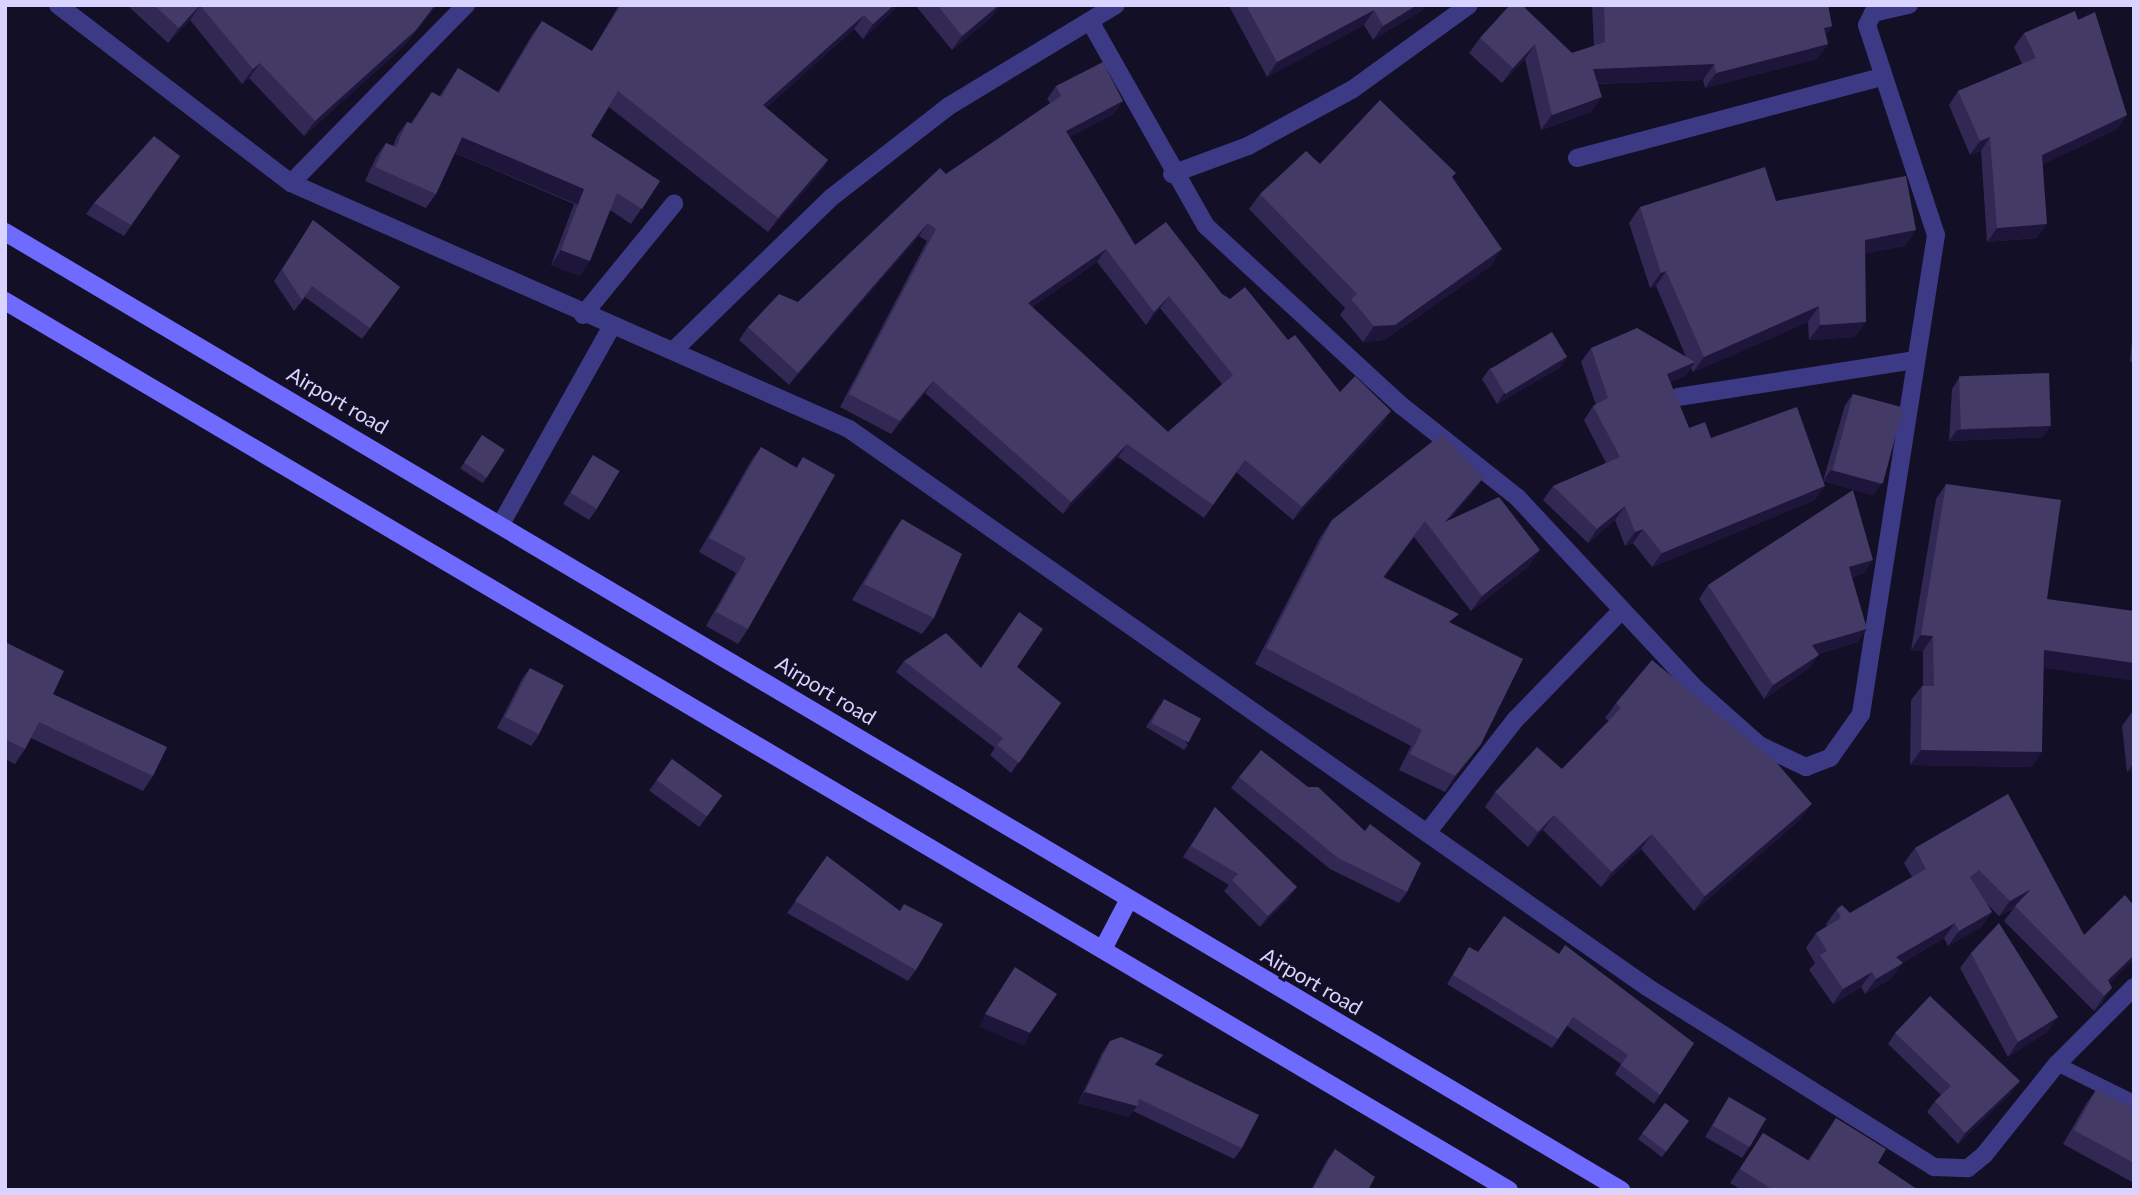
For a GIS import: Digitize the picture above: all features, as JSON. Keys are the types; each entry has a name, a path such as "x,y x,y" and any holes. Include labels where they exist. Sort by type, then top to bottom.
{"main road":[{"name":"Airport road","path":"5,232 502,522 1129,900 1621,1190"},
{"path":"5,301 1508,1190"},
{"path":"1103,949 1129,900"}],"street":[{"path":"58,5 291,183 611,328 674,350 849,429 1647,988 1934,1167 1968,1168 1984,1154 2057,1064 2134,987"},
{"path":"291,183 466,5"},
{"path":"674,350 832,197 950,106 1091,23 1116,5"},
{"path":"1172,174 1248,146 1353,89 1469,5"},
{"path":"1091,23 1172,174 1206,226 1267,286 1517,497 1622,610 1759,745 1806,766 1830,758 1861,714 1914,360 1936,235 1881,78 1867,25 1873,13 1909,5"},
{"path":"1577,158 1881,78"},
{"path":"583,315 674,204"},
{"path":"502,522 611,328"},
{"path":"1678,397 1914,360"},
{"path":"1427,833 1515,720 1622,610"}],"lane":[{"path":"2057,1064 2134,1102"}],"building":[{"path":"154,5 200,5 179,28"},
{"path":"200,5 435,5 416,30 315,121 260,63 253,69"},
{"path":"621,5 894,5 873,24 864,15 763,105 828,160 778,218 618,91 591,136 660,181 642,209 617,193 590,261 561,250 584,189 462,137 436,194 375,167 386,143 396,147 407,122 412,124 432,92 441,97 458,68 499,93 542,21 592,51"},
{"path":"937,5 999,5 962,36"},
{"path":"1246,5 1417,5 1383,26 1374,10 1277,62"},
{"path":"1510,5 1522,5 1572,53 1605,42 1604,5 1828,5 1832,26 1824,28 1828,44 1716,73 1714,64 1593,69 1602,97 1552,115 1535,44 1513,68 1480,38"},
{"path":"2075,11 2078,20 2095,12 2127,115 2042,155 2047,224 1997,228 1990,137 1980,141 1958,91 2036,58 2024,33"},
{"path":"1103,62 1123,101 1066,131 1135,245 1166,222 1222,294 1230,299 1245,287 1288,340 1295,335 1340,392 1355,376 1391,411 1302,507 1245,460 1213,505 1127,444 1071,502 933,381 900,421 849,394 936,229 928,223 798,373 748,327 779,294 798,302 940,168 946,174 1061,96 1056,86","holes":["1106,249 1154,312 1169,296 1233,375 1168,432 1028,303"]},
{"path":"1380,100 1456,173 1452,177 1502,249 1395,325 1374,326 1351,299 1357,294 1260,194 1306,151 1320,164"},
{"path":"154,136 180,156 131,225 94,203"},
{"path":"1765,167 1776,201 1906,176 1916,230 1865,240 1866,322 1820,325 1819,306 1704,357 1666,271 1661,273 1640,207"},
{"path":"313,220 400,287 370,328 312,286 302,300 282,270"},
{"path":"1637,328 1695,362 1667,374 1689,428 1705,422 1711,438 1797,407 1825,486 1662,553 1643,529 1635,532 1625,506 1597,529 1553,486 1620,457 1593,406 1608,398 1591,348"},
{"path":"1552,332 1567,357 1505,394 1490,369"},
{"path":"2049,373 2051,426 1961,429 1959,376"},
{"path":"1853,394 1903,407 1883,484 1833,470"},
{"path":"1442,434 1483,478 1445,522 1499,497 1540,550 1482,596 1425,521 1383,577 1459,614 1449,622 1523,659 1481,744 1455,776 1410,754 1422,730 1266,648 1332,520"},
{"path":"482,435 505,450 487,477 464,463"},
{"path":"761,447 797,468 803,457 835,475 748,629 716,612 746,558 709,538"},
{"path":"593,455 620,471 597,509 570,493"},
{"path":"1946,484 2061,500 2047,599 2134,611 2134,663 2044,650 2042,752 1921,750 1922,686 1934,686 1933,636 1921,635"},
{"path":"1853,490 1873,560 1849,567 1867,629 1812,645 1819,655 1773,685 1708,585"},
{"path":"902,519 962,554 934,618 864,584"},
{"path":"1019,612 1043,629 1017,667 1061,703 1019,763 997,745 1003,738 904,661 946,633 981,668"},
{"path":"5,642 64,671 53,694 167,747 153,776 39,722 25,749 5,739"},
{"path":"1652,660 1776,762 1812,804 1705,896 1652,834 1612,872 1554,815 1538,832 1495,792 1537,747 1562,769 1621,708 1616,703"},
{"path":"530,668 564,685 539,734 505,717"},
{"path":"1164,699 1201,719 1188,743 1151,723"},
{"path":"1261,750 1308,787 1318,787 1365,831 1370,824 1421,863 1407,892 1338,858 1239,777"},
{"path":"672,759 722,795 707,816 657,780"},
{"path":"2008,794 2084,935 2125,895 2134,906 2134,955 2108,980 2112,988 2104,996 2015,906 2031,889 2010,901 1979,870 1970,877 1992,912 1959,931 1955,923 1896,957 1903,963 1876,979 1872,972 1843,989 1820,955 1827,951 1816,933 1841,918 1837,909 1842,905 1850,913 1926,869 1915,848"},
{"path":"1215,807 1297,887 1268,916 1232,880 1238,874 1191,846"},
{"path":"827,856 900,911 904,904 943,924 916,970 795,901"},
{"path":"1504,916 1559,954 1565,945 1694,1043 1660,1095 1621,1065 1628,1055 1573,1017 1558,1039 1453,975 1469,947 1478,952"},
{"path":"1999,923 2058,1017 2018,1042 1971,953"},
{"path":"1015,967 1057,994 1030,1033 985,1014"},
{"path":"1930,996 2020,1081 1965,1133 1935,1101 1951,1086 1895,1033"},
{"path":"1121,1037 1163,1055 1154,1064 1259,1115 1242,1148 1139,1099 1137,1106 1085,1092 1110,1041"},
{"path":"2096,1090 2134,1109 2134,1163 2074,1130"},
{"path":"1729,1097 1766,1118 1750,1147 1712,1126"},
{"path":"1665,1103 1689,1121 1666,1151 1642,1133"},
{"path":"1836,1118 1886,1149 1878,1163 1918,1190 1773,1190 1740,1169 1763,1133 1809,1161"},
{"path":"1335,1149 1375,1177 1368,1190 1312,1190"}]}
